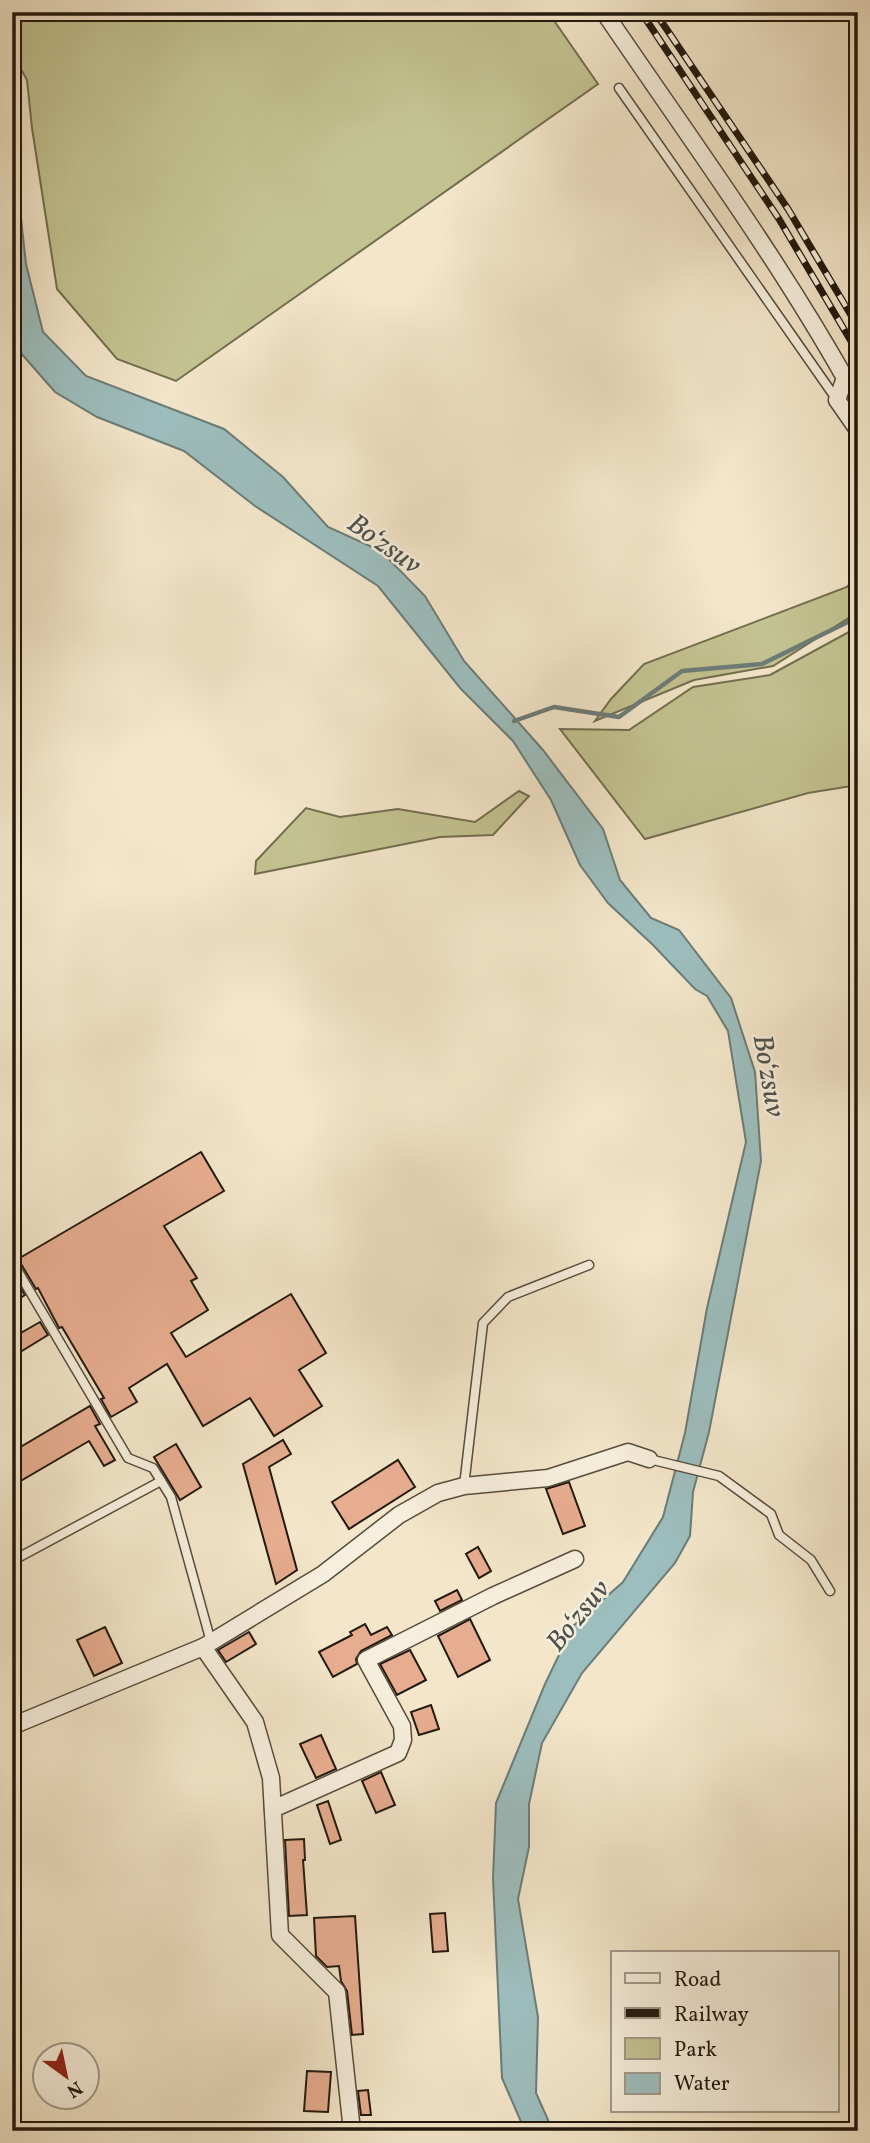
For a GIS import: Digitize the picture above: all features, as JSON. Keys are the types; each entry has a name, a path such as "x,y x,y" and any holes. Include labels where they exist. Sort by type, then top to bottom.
{"street":[{"path":"604,12 771,256 823,340 845,378 838,400 858,430"},
{"path":"12,1726 207,1645 323,1574 399,1515 438,1493 464,1486 548,1478 628,1452 649,1459"},
{"path":"273,1809 398,1753 404,1740 402,1726 366,1660 575,1559"},
{"path":"207,1645 255,1722 271,1778 281,1935 337,1992 352,2131"}],"lane":[{"path":"619,88 838,400"},
{"path":"12,1261 128,1458 153,1468 172,1497 207,1645"},
{"path":"464,1486 483,1323 508,1297 589,1265"},
{"path":"649,1459 719,1476 771,1514 779,1535 811,1560 830,1591"},
{"path":"12,1561 161,1481"}],"green space":[{"path":"12,12 456,12 462,19 474,12 548,12 598,84 176,381 117,359 57,289 27,80 12,53"},
{"path":"858,574 858,612 773,666 694,680 595,721 611,699 644,664 847,587"},
{"path":"858,627 858,785 808,793 645,839 560,729 629,730 693,687 770,675"},
{"path":"519,791 529,796 493,835 440,837 255,874 256,861 306,808 340,817 398,809 475,822"}],"water":[{"path":"12,136 26,264 43,332 86,376 224,429 283,477 328,527 381,551 425,596 464,661 543,750 603,829 620,880 651,918 679,930 731,998 755,1072 761,1161 709,1432 693,1492 690,1536 675,1563 582,1673 542,1743 529,1804 529,1847 518,1899 538,2017 536,2093 553,2131 525,2131 502,2078 493,1878 496,1803 545,1684 573,1626 623,1582 663,1517 685,1433 707,1308 746,1142 728,1031 707,996 695,989 608,903 580,865 551,800 513,741 461,689 378,586 255,506 184,451 97,417 55,392 12,343"}],"building":[{"path":"201,1152 224,1191 164,1226 197,1278 191,1281 208,1310 171,1333 186,1357 291,1294 326,1353 299,1370 322,1406 274,1436 250,1398 203,1426 167,1364 129,1388 137,1402 111,1417 101,1399 104,1398 18,1259"},
{"path":"12,1274 25,1295 12,1303"},
{"path":"40,1322 48,1335 12,1357 12,1338"},
{"path":"90,1406 100,1424 95,1426 115,1460 104,1466 89,1441 12,1486 12,1452"},
{"path":"283,1440 291,1454 269,1467 297,1570 276,1584 243,1464"},
{"path":"176,1444 201,1487 180,1500 154,1457"},
{"path":"398,1460 415,1487 349,1529 332,1502"},
{"path":"569,1482 585,1526 563,1534 546,1489"},
{"path":"478,1547 491,1571 479,1578 466,1554"},
{"path":"457,1590 462,1600 440,1611 435,1601"},
{"path":"470,1619 490,1660 458,1677 438,1636"},
{"path":"365,1624 371,1635 387,1627 392,1635 361,1651 356,1659 357,1664 333,1677 319,1652 352,1635 350,1632"},
{"path":"105,1627 122,1663 94,1676 77,1640"},
{"path":"249,1632 256,1644 226,1662 218,1650"},
{"path":"410,1650 426,1680 397,1695 380,1664"},
{"path":"431,1705 439,1729 419,1735 411,1712"},
{"path":"321,1735 336,1769 316,1778 300,1744"},
{"path":"381,1772 395,1805 376,1813 362,1781"},
{"path":"328,1801 341,1840 330,1844 317,1805"},
{"path":"304,1839 307,1915 289,1916 285,1840"},
{"path":"445,1913 448,1951 433,1952 430,1914"},
{"path":"355,1916 363,2034 352,2035 347,1991 341,1981 339,1966 327,1967 316,1956 314,1918"},
{"path":"307,2071 331,2072 328,2112 304,2111"},
{"path":"368,2090 371,2115 361,2115 358,2091"}],"waterway":[{"path":"514,721 554,707 619,717 682,671 762,664 858,617"}],"railway":[{"path":"641,12 779,219 858,353"},
{"path":"655,12 788,209 858,327"}],"water label":[{"name":"Boʻzsuv","path":"384,545"},
{"name":"Boʻzsuv","path":"768,1076"},
{"name":"Boʻzsuv","path":"579,1616"}]}
